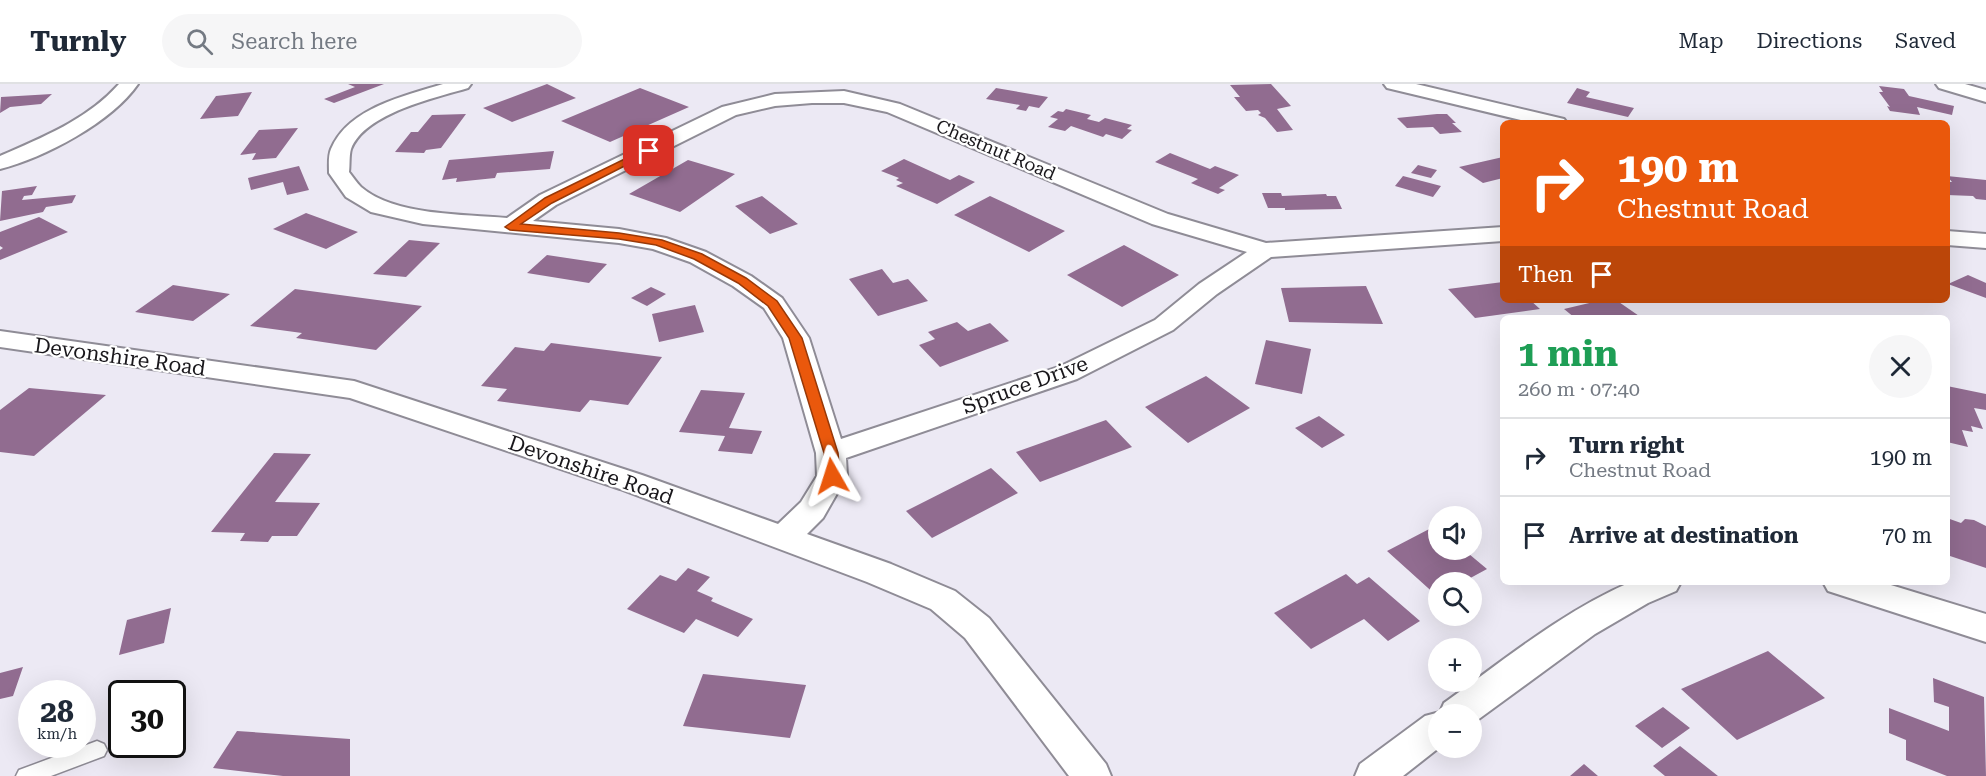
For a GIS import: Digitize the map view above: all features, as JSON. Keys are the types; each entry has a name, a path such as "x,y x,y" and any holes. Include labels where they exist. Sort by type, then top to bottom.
{"street":[{"path":"0,163 94,118 109,107 129,84"},
{"path":"462,84 408,101 362,124 341,150 339,173 354,192 379,207 423,217 619,236 658,243 698,257 742,281 773,303 796,338 831,453 832,476 812,510 782,539"},
{"path":"1393,84 1545,120"},
{"path":"1945,84 1986,96"},
{"name":"Chestnut Road","path":"510,227 548,200 729,111 775,100 844,97 893,108 1160,219 1265,250 1500,234"},
{"path":"1950,238 1986,241"},
{"name":"Spruce Drive","path":"831,453 1068,374 1164,325 1208,289 1265,250"},
{"name":"Devonshire Road","path":"0,339 354,390 631,482 879,573 943,600 977,628 1092,776"},
{"path":"1471,704 1586,622 1641,591 1656,585"},
{"path":"1850,585 1986,628"},
{"path":"1374,776 1428,736"}],"lane":[{"path":"26,776 97,750"}],"building":[{"path":"348,84 384,84 334,103 324,99 355,87"},
{"path":"547,84 576,98 512,122 483,108"},
{"path":"1271,84 1291,106 1277,109 1293,130 1277,132 1265,118 1258,115 1261,113 1258,110 1246,111 1234,97 1240,97 1230,85"},
{"path":"1879,86 1904,89 1909,96 1954,106 1952,115 1917,107 1920,115 1890,111 1887,106 1890,107 1879,92 1883,92"},
{"path":"640,88 689,107 610,142 561,121"},
{"path":"996,88 1048,97 1039,108 1029,106 1026,111 1016,109 1020,105 986,99"},
{"path":"1577,88 1590,92 1586,97 1634,108 1628,117 1567,103"},
{"path":"252,92 238,116 200,119 216,96"},
{"path":"52,94 41,104 10,107 0,113 1,97"},
{"path":"1066,109 1091,115 1087,119 1099,122 1105,118 1132,125 1127,129 1132,130 1122,139 1106,134 1103,137 1071,126 1065,131 1048,127 1058,119 1050,117"},
{"path":"466,114 441,148 426,150 424,153 395,152 411,132 418,132 432,115"},
{"path":"1447,114 1456,123 1452,123 1462,132 1440,134 1433,127 1407,128 1397,118"},
{"path":"298,128 276,158 252,160 256,153 240,155 259,130"},
{"path":"554,151 550,169 497,173 495,178 456,182 457,178 442,180 449,160"},
{"path":"1170,153 1210,169 1215,166 1239,175 1219,188 1225,190 1218,194 1191,183 1198,179 1155,162"},
{"path":"1500,158 1500,179 1483,183 1459,167"},
{"path":"904,159 950,180 959,175 975,182 937,204 896,186 903,183 896,180 899,178 881,171"},
{"path":"688,160 735,174 680,212 629,194"},
{"path":"1418,165 1437,170 1431,178 1411,173"},
{"path":"299,166 309,190 287,195 283,182 251,190 248,178"},
{"path":"1403,176 1441,186 1433,197 1395,186"},
{"path":"1950,176 1986,180 1986,200 1976,199 1973,196 1950,195 1950,182 1952,182"},
{"path":"37,186 32,195 24,196 22,200 76,195 72,203 46,207 43,212 0,221 2,191"},
{"path":"1262,193 1281,193 1282,196 1326,194 1336,196 1342,209 1268,208"},
{"path":"762,196 798,224 770,234 735,206"},
{"path":"990,196 1065,231 1029,252 954,215"},
{"path":"306,213 358,232 326,249 273,229"},
{"path":"39,217 68,232 0,260 0,250 3,248 0,246 0,232"},
{"path":"409,240 440,243 406,277 373,274"},
{"path":"1124,245 1179,275 1122,307 1067,275"},
{"path":"547,255 607,264 589,283 527,273"},
{"path":"882,269 893,283 908,279 928,301 878,316 849,279"},
{"path":"1968,275 1986,283 1986,298 1950,285"},
{"path":"1500,282 1500,303 1533,303 1540,309 1475,318 1448,289"},
{"path":"173,285 230,294 193,321 135,312"},
{"path":"1366,286 1383,324 1289,322 1281,288"},
{"path":"651,287 666,294 647,306 631,298"},
{"path":"295,289 422,306 376,350 296,338 302,333 250,326"},
{"path":"1589,303 1620,303 1638,315 1571,315 1564,309"},
{"path":"695,305 704,332 659,342 652,314"},
{"path":"957,322 968,331 990,323 1009,341 940,367 919,345 935,339 928,332"},
{"path":"1266,340 1311,349 1302,394 1255,384"},
{"path":"551,343 662,357 628,405 590,400 580,412 497,401 507,389 481,386 515,347 544,351"},
{"path":"1206,376 1250,408 1188,443 1145,407"},
{"path":"1950,387 1986,394 1986,410 1974,408 1983,429 1971,426 1973,432 1962,430 1968,447 1950,443"},
{"path":"29,388 106,395 34,456 0,452 0,410"},
{"path":"701,390 745,393 729,428 762,431 752,454 718,451 725,436 679,432"},
{"path":"1319,416 1345,435 1322,448 1295,428"},
{"path":"1106,420 1132,447 1040,482 1016,452"},
{"path":"274,453 311,454 275,502 320,503 297,536 272,536 268,542 240,541 245,533 211,532"},
{"path":"991,468 1018,493 932,538 906,511"},
{"path":"1950,519 1961,523 1965,519 1974,520 1986,526 1986,568 1950,556"},
{"path":"1428,530 1428,560 1476,560 1487,569 1481,572 1428,572 1428,588 1387,551"},
{"path":"688,568 710,577 697,591 713,598 711,601 753,619 738,637 696,619 684,633 627,609 660,575 676,581"},
{"path":"1346,574 1357,584 1369,577 1420,621 1388,641 1364,619 1311,649 1274,613"},
{"path":"171,608 164,643 119,655 127,620"},
{"path":"1768,651 1825,698 1737,740 1681,689"},
{"path":"23,667 13,696 0,699 0,673"},
{"path":"703,674 806,685 790,738 683,726"},
{"path":"1933,678 1984,697 1986,776 1947,776 1906,760 1906,740 1889,733 1889,708 1949,731 1949,707 1934,702"},
{"path":"1663,707 1690,728 1662,748 1635,726"},
{"path":"237,731 350,739 350,776 283,776 213,768"},
{"path":"1680,746 1718,776 1665,776 1653,766"},
{"path":"1584,764 1598,776 1570,776"}],"route":[{"path":"649,151 548,200 510,227 619,236 658,243 698,257 742,281 773,303 796,338 831,453 832,476"}]}
